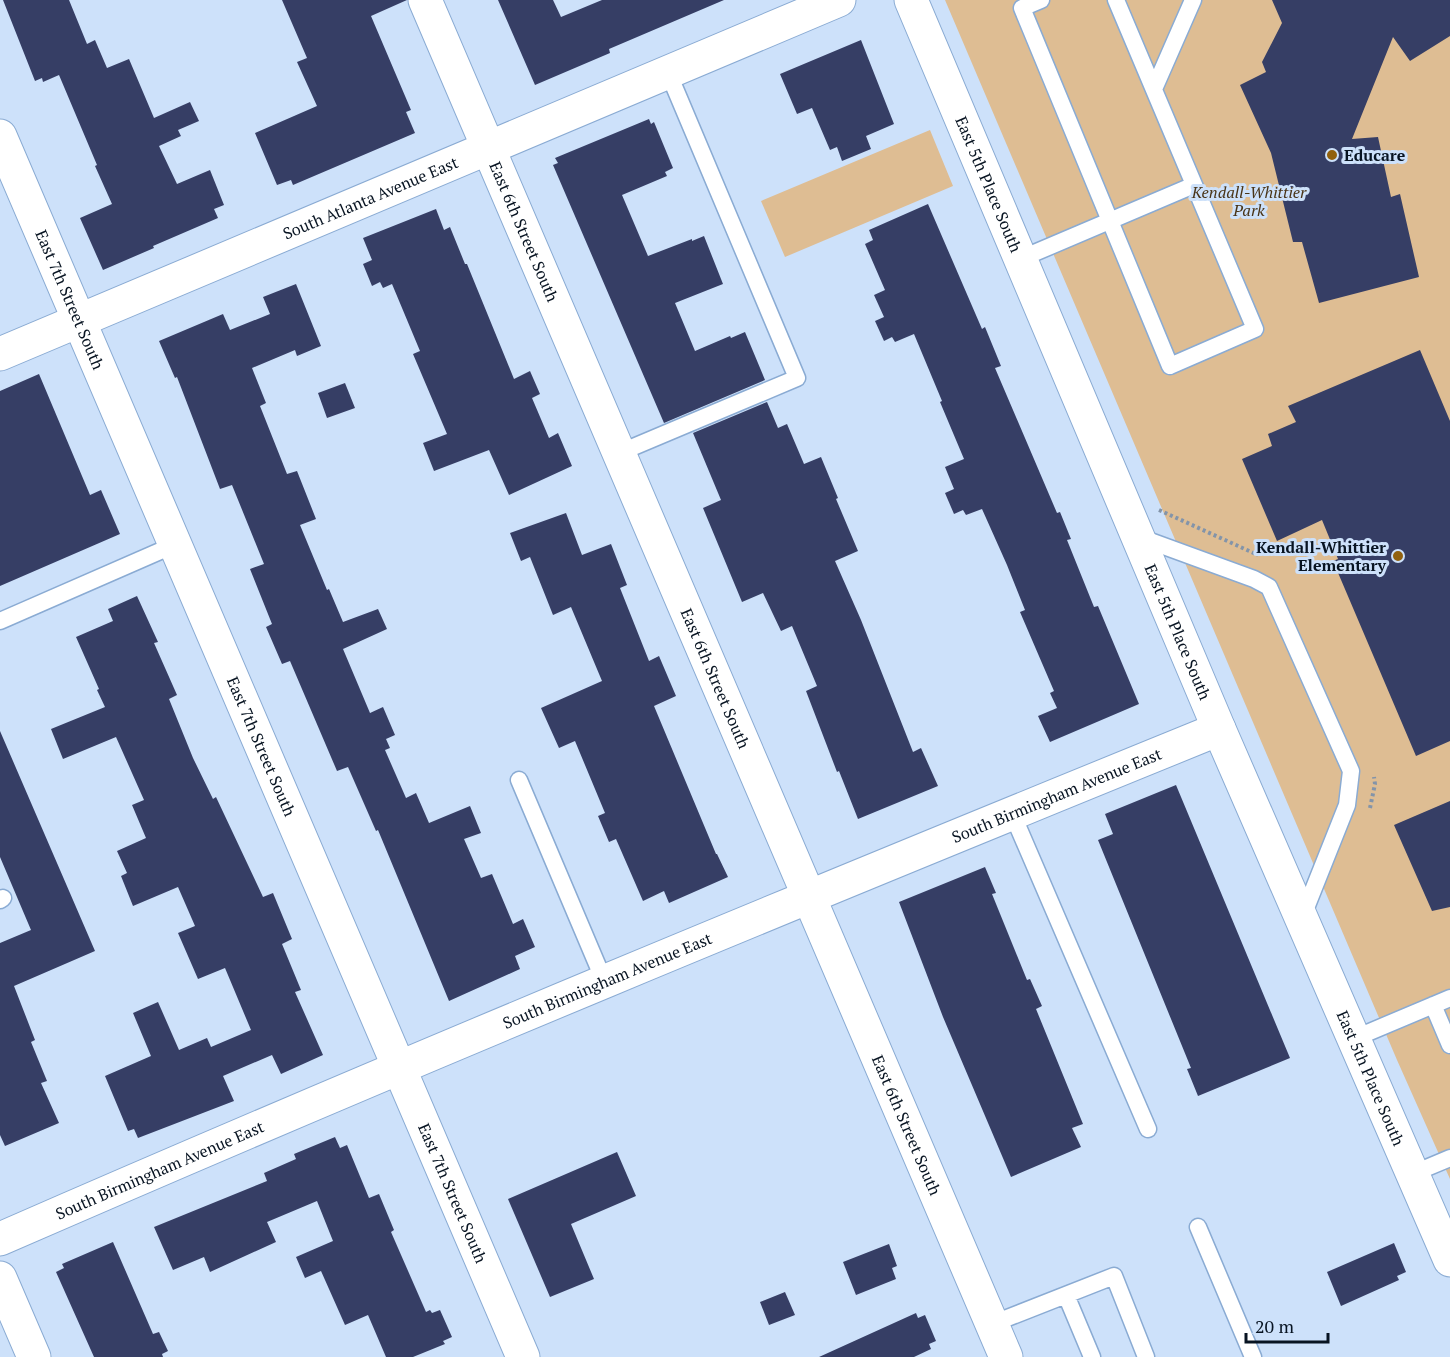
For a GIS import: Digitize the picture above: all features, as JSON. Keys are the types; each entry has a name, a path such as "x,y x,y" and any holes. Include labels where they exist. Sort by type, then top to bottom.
{"street":[{"name":"East 6th Street South","path":"425,0 1006,1357"},
{"name":"South Atlanta Avenue East","path":"0,354 839,0"},
{"name":"East 5th Place South","path":"911,0 1219,729 1450,1260"},
{"name":"East 7th Street South","path":"0,136 523,1357"},
{"name":"South Birmingham Avenue East","path":"0,1239 399,1069 1219,729"},
{"path":"0,1278 34,1357"}],"lane":[{"path":"1041,0 1022,8 1170,366 1255,329 1116,0"},
{"path":"1154,89 1193,0"},
{"path":"619,453 797,378 669,72"},
{"path":"1020,259 1194,184"},
{"path":"1137,537 1254,579 1269,587 1351,771 1347,804 1301,918"},
{"path":"0,621 174,545"},
{"path":"519,780 605,983"},
{"path":"1012,813 1148,1129"},
{"path":"1353,1039 1450,998"},
{"path":"1433,1005 1450,1045"},
{"path":"1412,1174 1450,1158"},
{"path":"1198,1227 1253,1357"},
{"path":"992,1324 1114,1276 1146,1357"},
{"path":"1066,1294 1092,1357"}],"green space":[{"name":"Kendall-Whittier Park","path":"945,0 1450,0 1450,1179 1397,1060"},
{"path":"930,130 953,186 785,257 761,201"}],"building":[{"path":"3,0 69,0 87,44 95,40 107,68 129,59 154,118 190,102 199,121 178,130 181,136 159,146 177,184 210,170 224,205 214,209 218,218 103,270 80,218 112,204 59,75 43,82 42,78 35,81"},
{"path":"282,0 407,0 371,16 411,110 406,112 415,133 293,185 291,180 277,185 255,133 317,106 297,62 307,58"},
{"path":"498,0 553,0 561,17 602,0 724,0 609,49 610,53 535,85"},
{"name":"Educare","path":"1272,0 1450,0 1450,36 1410,61 1393,37 1352,139 1378,137 1391,197 1400,194 1419,277 1319,303 1302,242 1293,242 1271,153 1240,85 1266,72 1262,62 1282,23"},
{"path":"861,40 894,124 866,136 871,149 842,161 837,147 830,150 812,108 797,114 780,74"},
{"path":"649,119 651,124 654,122 673,168 665,172 667,176 622,195 648,256 704,236 723,284 675,303 695,351 745,332 765,380 664,423 553,165 558,163 555,158"},
{"path":"928,204 982,329 985,327 1001,366 995,368 1057,513 1060,512 1071,539 1067,540 1094,607 1098,606 1139,704 1050,742 1038,716 1057,708 1050,693 1054,691 1020,612 1025,610 1007,565 982,509 966,515 963,510 954,514 945,493 954,489 945,467 964,459 940,402 942,401 914,334 895,342 892,337 884,341 875,321 884,317 874,295 885,290 865,244 873,240 869,230"},
{"path":"436,209 444,230 450,227 465,264 467,264 514,379 530,371 540,394 532,398 549,438 558,433 572,466 509,495 489,450 434,471 423,443 447,434 413,354 420,351 392,284 383,288 380,282 372,286 363,264 372,260 363,238"},
{"path":"296,284 321,346 297,356 295,350 252,368 266,403 260,406 287,474 297,471 316,519 300,525 343,622 378,609 387,629 343,649 370,713 383,707 395,735 386,739 390,748 385,750 406,798 416,793 429,823 470,806 481,833 464,839 481,878 492,874 513,924 523,919 535,947 515,956 520,969 449,1001 378,830 376,831 348,767 337,771 290,661 282,664 266,627 272,624 250,569 264,564 232,485 220,489 177,377 175,378 159,341 223,314 230,330 270,314 263,297"},
{"name":"Kendall-Whittier Elementary","path":"1420,350 1450,421 1450,741 1416,756 1333,561 1338,559 1322,520 1277,541 1242,459 1272,446 1268,434 1296,422 1288,406"},
{"path":"39,374 90,495 101,490 120,534 0,586 0,391"},
{"path":"345,383 355,408 327,418 318,393"},
{"path":"767,402 778,428 787,424 804,464 821,457 858,551 835,561 913,752 921,748 938,786 858,819 806,691 817,686 792,626 781,631 763,593 742,602 703,508 721,500 693,433"},
{"path":"566,513 582,555 611,544 627,585 620,588 649,661 659,656 676,696 654,706 716,854 728,877 669,903 664,891 643,901 616,839 609,842 598,816 605,813 575,741 559,748 541,708 602,681 571,607 553,615 530,557 521,561 510,533"},
{"path":"137,596 158,642 154,643 177,695 169,699 193,758 213,799 216,797 263,897 273,893 292,939 282,944 301,990 295,992 323,1055 281,1074 272,1055 223,1076 234,1101 138,1138 134,1129 128,1131 105,1076 151,1056 133,1013 158,1002 179,1050 207,1038 211,1047 251,1030 225,968 198,979 178,933 195,926 178,887 133,906 121,876 127,873 117,851 146,838 132,805 144,800 116,737 63,759 51,729 105,707 76,637 113,621 108,609"},
{"path":"0,731 95,951 14,986 35,1040 31,1042 47,1081 41,1083 59,1123 5,1146 0,1135 0,943 31,930 0,857"},
{"path":"1176,785 1290,1058 1198,1096 1187,1069 1191,1068 1098,840 1113,834 1105,814"},
{"path":"1450,801 1450,907 1432,911 1394,825"},
{"path":"985,867 996,893 992,894 1027,980 1030,979 1042,1006 1036,1009 1083,1124 1072,1128 1081,1147 1011,1177 943,1017 899,902"},
{"path":"335,1137 340,1148 347,1145 369,1198 379,1194 394,1230 391,1232 426,1312 430,1310 432,1313 440,1310 452,1337 443,1341 445,1344 413,1357 386,1357 368,1315 345,1325 321,1271 305,1278 296,1257 333,1241 317,1201 267,1222 276,1242 210,1272 204,1257 173,1270 154,1227 267,1181 264,1173 296,1159 294,1154"},
{"path":"617,1152 636,1196 571,1224 594,1279 550,1297 508,1199"},
{"path":"113,1242 153,1334 159,1332 168,1351 162,1354 163,1357 94,1357 56,1272 64,1268 62,1264"},
{"path":"1394,1243 1406,1272 1397,1276 1399,1280 1341,1306 1327,1272"},
{"path":"889,1244 897,1266 892,1268 896,1279 856,1295 843,1262"},
{"path":"785,1292 795,1315 769,1325 760,1302"},
{"path":"916,1313 918,1318 925,1315 936,1341 929,1344 931,1349 914,1357 819,1357"}],"place":[{"name":"Educare","path":"1332,155"},
{"name":"Kendall-Whittier Elementary","path":"1398,556"}]}
